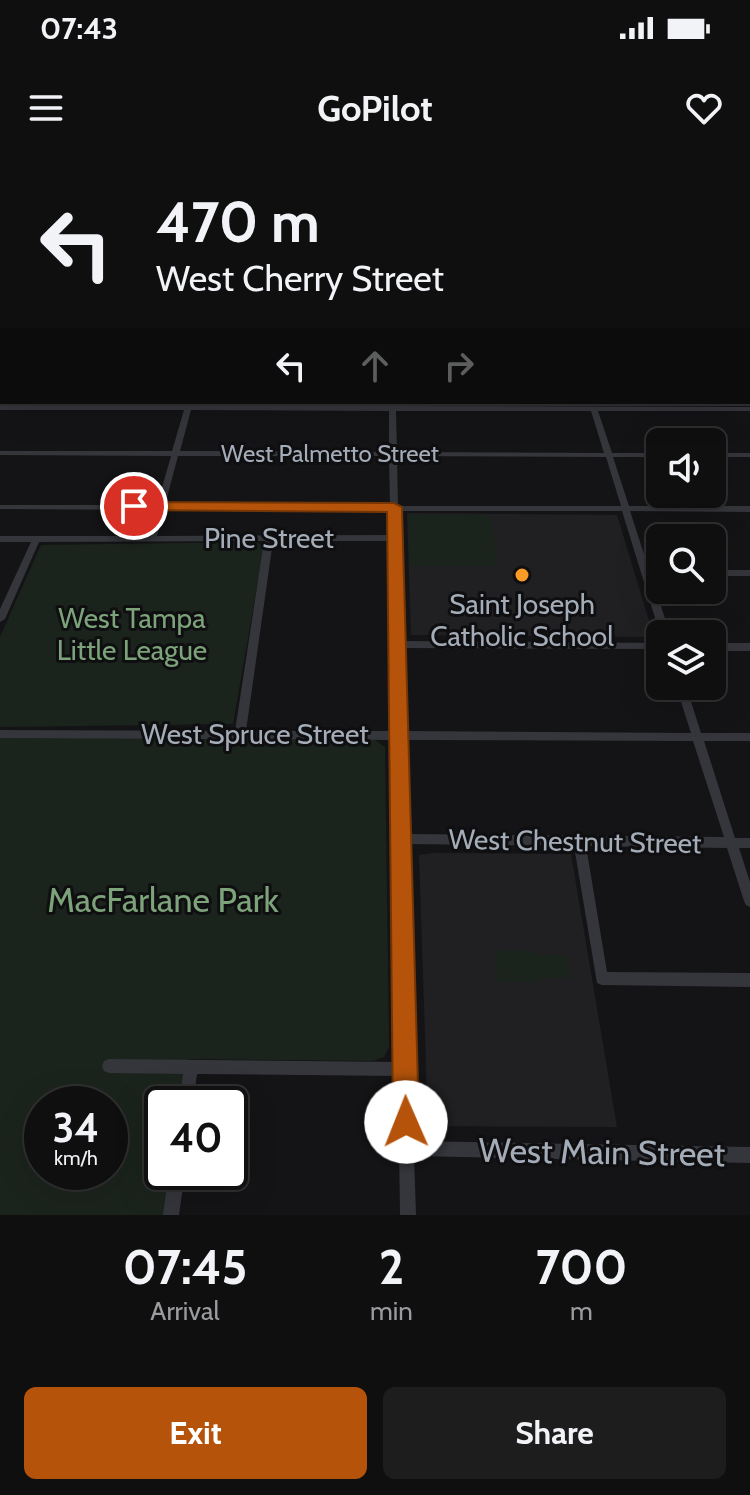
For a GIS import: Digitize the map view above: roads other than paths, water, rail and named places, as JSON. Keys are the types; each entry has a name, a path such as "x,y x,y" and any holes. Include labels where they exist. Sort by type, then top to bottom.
{"street":[{"path":"0,408 259,404 594,408 660,405 750,409"},
{"path":"392,405 408,1215"},
{"path":"152,538 188,407"},
{"path":"594,408 660,620"},
{"name":"West Palmetto Street","path":"0,453 646,455"},
{"path":"726,455 750,455"},
{"path":"0,507 750,509"},
{"path":"240,733 269,538"},
{"name":"Pine Street","path":"0,539 394,538"},
{"path":"0,619 36,539"},
{"path":"726,573 750,573"},
{"path":"397,644 646,646"},
{"path":"726,647 750,647"},
{"path":"686,700 750,901"},
{"name":"West Spruce Street","path":"0,734 750,737"},
{"name":"West Chestnut Street","path":"401,839 750,843"},
{"path":"579,841 602,978 750,980"},
{"path":"109,1066 405,1069"},
{"path":"188,1086 191,1067"},
{"name":"West Main Street","path":"407,1148 750,1155"},
{"path":"171,1215 174,1190"}],"place":[{"name":"Saint Joseph Catholic School","path":"522,575"}],"park label":[{"name":"West Tampa Little League","path":"132,634"},
{"name":"MacFarlane Park","path":"163,900"}]}
